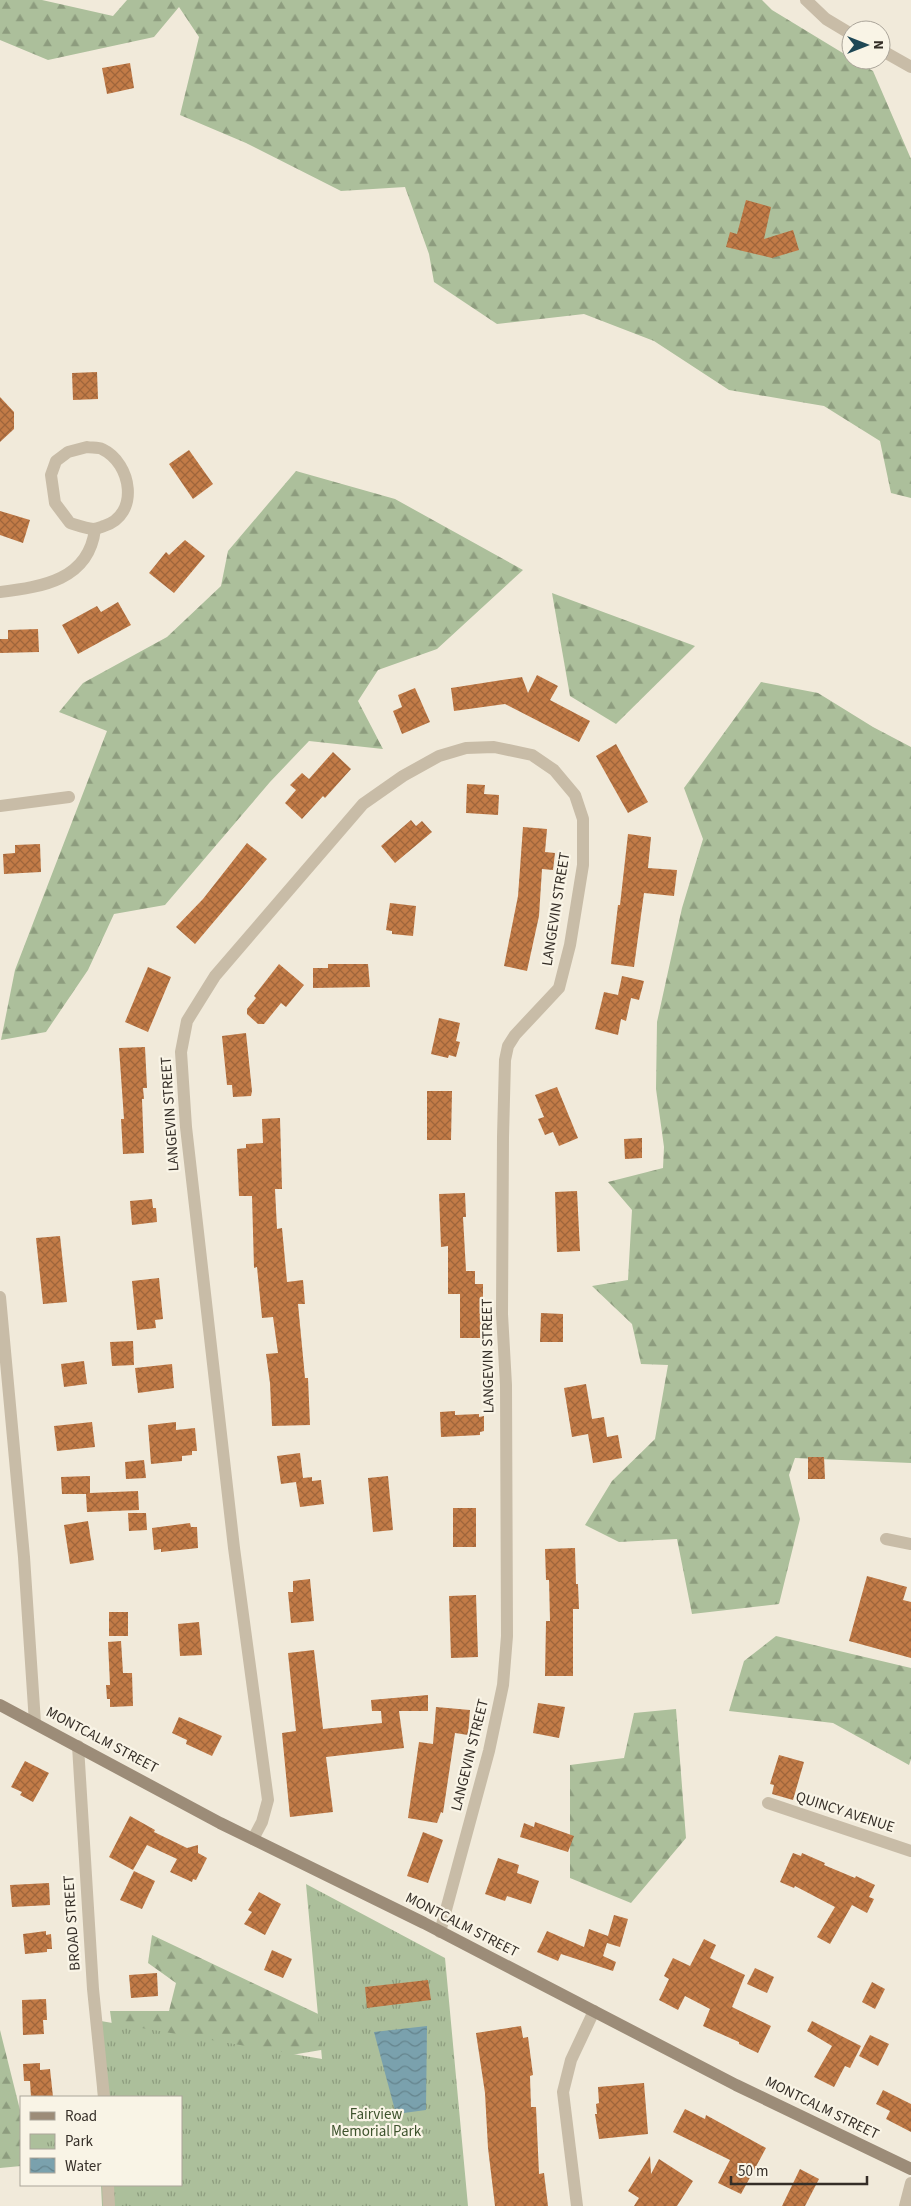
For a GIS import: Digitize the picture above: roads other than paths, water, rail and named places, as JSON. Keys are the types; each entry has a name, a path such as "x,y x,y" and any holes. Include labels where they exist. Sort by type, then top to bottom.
{"main road":[{"name":"MONTCALM STREET","path":"0,1705 253,1839 440,1932 736,2085 911,2169"}],"street":[{"path":"806,0 826,19 841,28"},
{"path":"891,56 911,67"},
{"path":"86,447 102,449 113,458 126,474 128,491 127,506 122,515 115,523 95,529 70,523 55,503 51,475 56,461 68,452 86,447"},
{"path":"0,592 33,588 70,574 88,555 95,529"},
{"name":"LANGEVIN STREET","path":"253,1839 262,1822 268,1800 234,1548 185,1119 181,1052 187,1021 215,976 363,804 403,776 439,756 466,748 494,747 532,755 554,770 575,795 583,819 583,865 570,944 559,988 514,1035 508,1046 505,1060 502,1314 506,1385 507,1636 503,1685 489,1751 440,1932"},
{"path":"0,806 69,797"},
{"path":"0,1297 24,1557 34,1723"},
{"path":"886,1539 911,1544"},
{"name":"BROAD STREET","path":"78,1746 93,1988 104,2096"},
{"name":"QUINCY AVENUE","path":"768,1804 911,1851"},
{"path":"577,2206 564,2085 575,2048 594,2011"},
{"path":"905,2206 911,2183"},
{"path":"108,2186 109,2206"}],"water":[{"path":"427,2026 426,2110 396,2114 374,2032"}],"park label":[{"name":"Fairview Memorial Park","path":"376,2122"}]}
